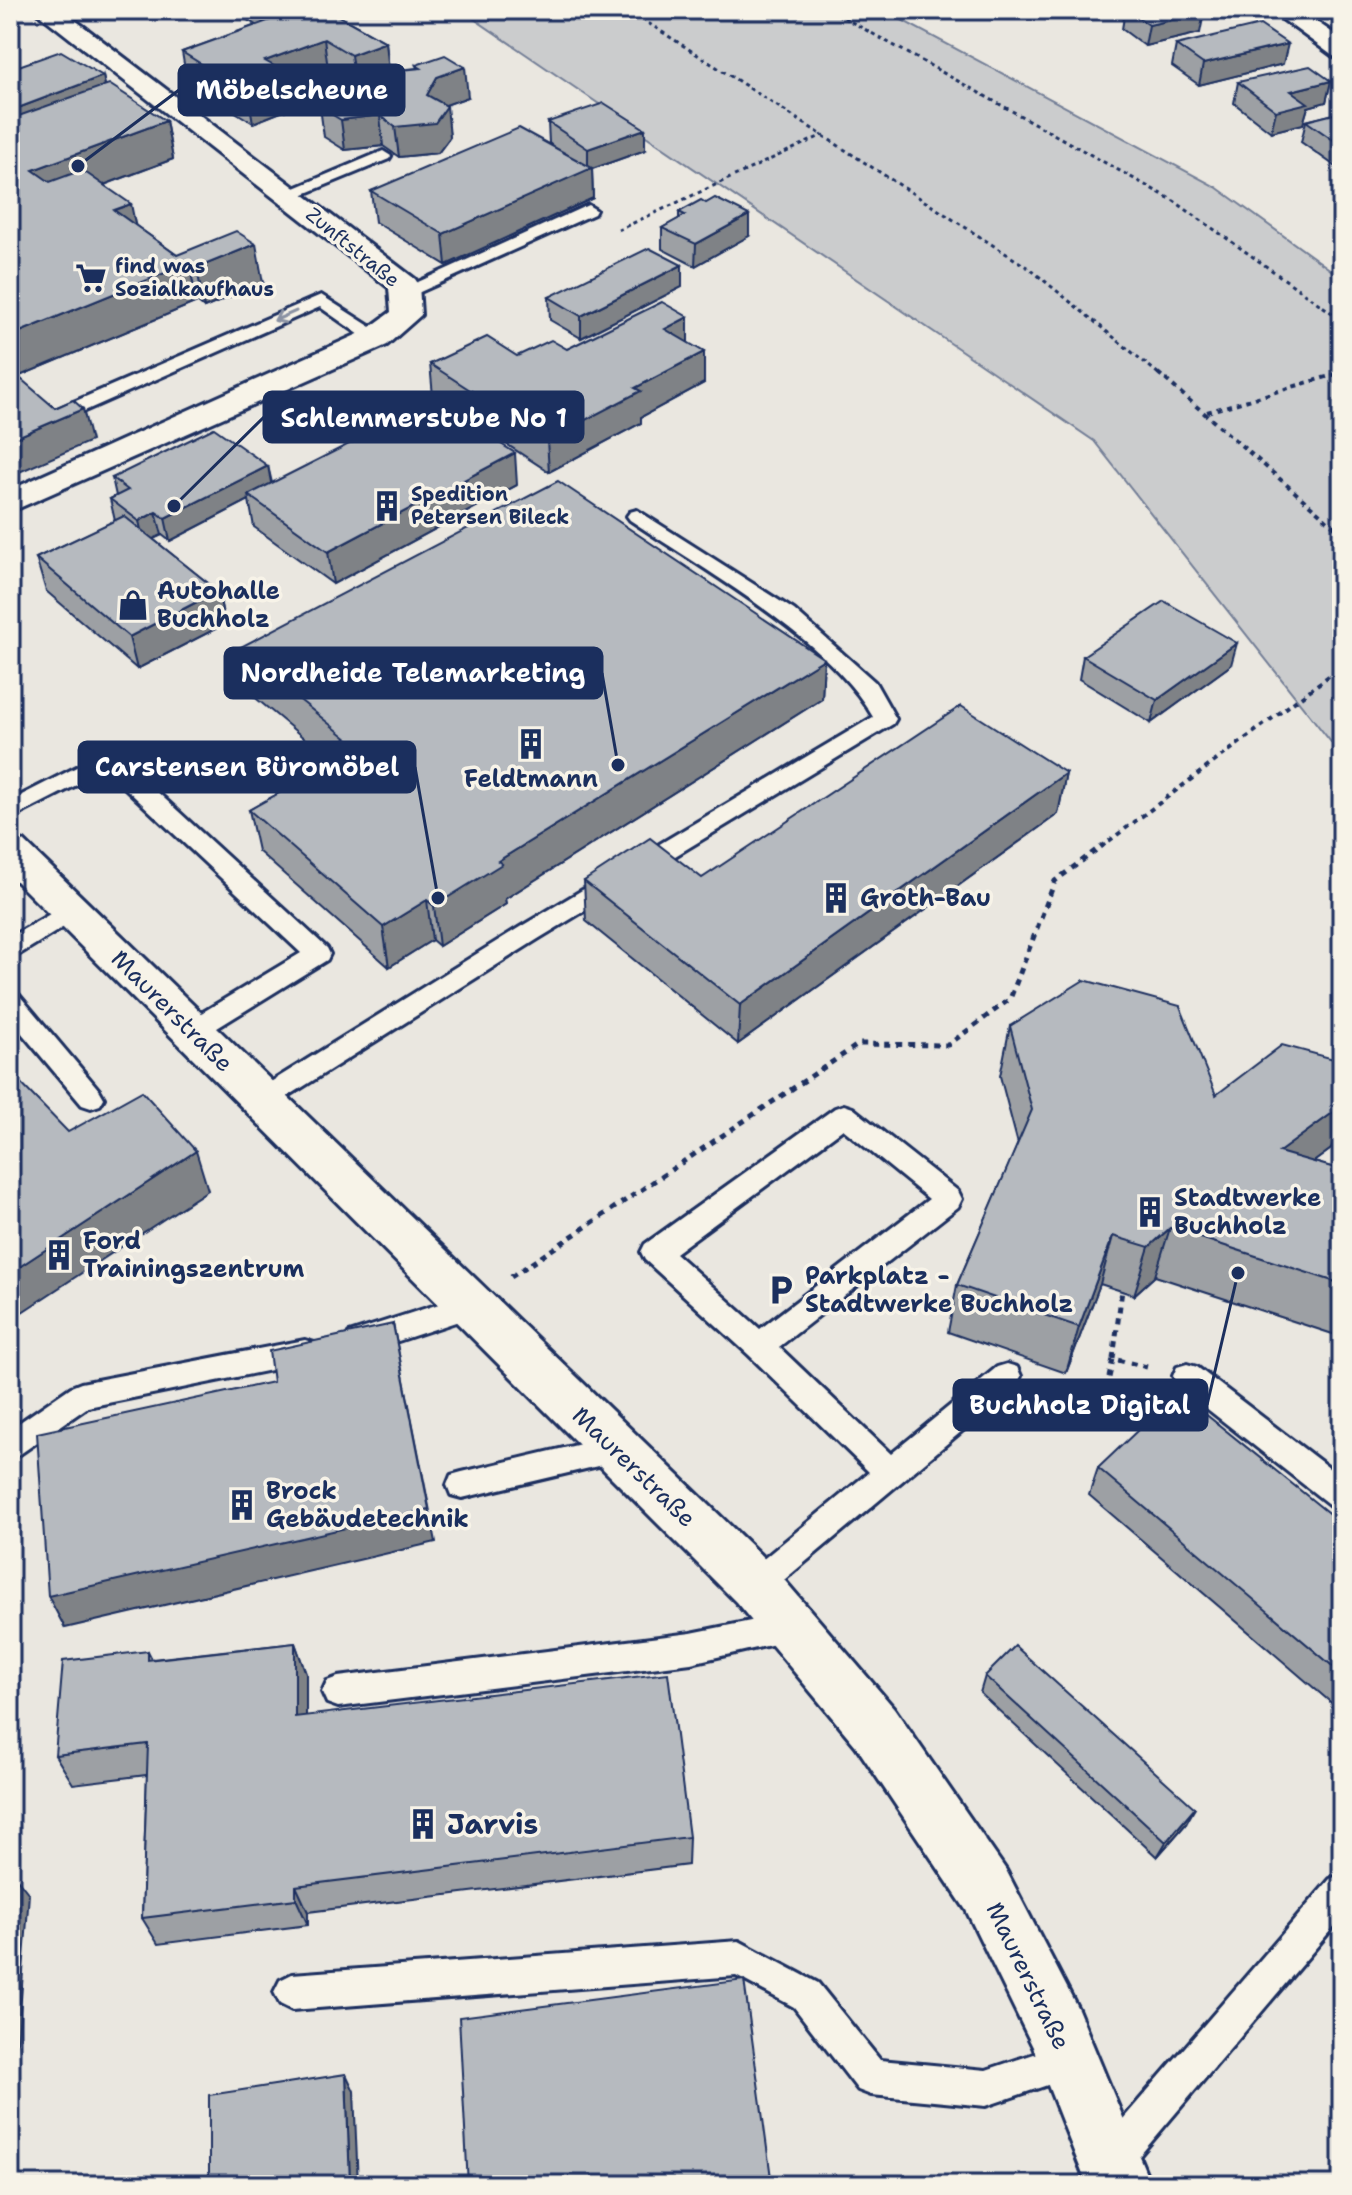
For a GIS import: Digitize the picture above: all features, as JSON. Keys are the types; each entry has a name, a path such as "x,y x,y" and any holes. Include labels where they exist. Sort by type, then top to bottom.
{"street":[{"name":"Zunftstraße","path":"10,502 376,338 406,315 404,285 46,10"},
{"path":"1282,10 1342,51"},
{"name":"Maurerstraße","path":"10,851 755,1585 875,1727 986,1890 1070,2060 1115,2173"}],"lane":[{"path":"286,195 383,156"},
{"path":"405,292 588,210"},
{"path":"43,422 321,300 376,338"},
{"path":"262,1100 372,1035 529,933 885,719 867,687 787,615 637,516"},
{"path":"10,811 108,759 318,954 192,1031"},
{"path":"10,951 29,935 71,911"},
{"path":"10,1002 91,1098"},
{"path":"759,1346 948,1199 844,1115 655,1252 759,1346 890,1473"},
{"path":"10,1445 81,1396 377,1338 470,1306"},
{"path":"755,1585 1007,1376"},
{"path":"1187,1376 1342,1496"},
{"path":"462,1485 615,1449"},
{"path":"338,1692 691,1648 790,1628"},
{"path":"1115,2173 1342,1891"},
{"path":"292,1992 739,1958 806,1995 871,2077 986,2088 1070,2060"}],"path":[{"path":"628,10 1030,269 1206,412 1342,533"},
{"path":"830,10 1174,201 1342,320"},
{"path":"1206,412 1342,372"},
{"path":"470,1306 859,1044 948,1045 1010,999 1055,881 1342,666"},
{"path":"1007,1376 1102,1410 1113,1359 1122,1290"},
{"path":"1113,1359 1187,1376"}],"shaded area":[{"path":"461,10 883,10 1216,187 1342,278 1342,756 1094,441"}],"building":[{"path":"298,10 328,10 386,42 351,55 324,39 265,61 292,76 248,93 182,52"},
{"path":"1128,10 1200,10 1204,13 1149,25"},
{"path":"1260,25 1288,44 1203,64 1176,45"},
{"path":"61,51 103,76 10,111 10,69"},
{"path":"445,55 465,67 437,77 427,95 447,106 435,123 395,127 380,115 341,120 320,107 334,91 370,88 381,72 421,68 416,65"},
{"path":"1310,66 1331,81 1291,91 1308,103 1276,111 1238,82"},
{"path":"109,84 166,121 33,170 50,182 82,170 131,204 114,210 177,255 236,231 256,244 197,268 189,263 10,336 10,119"},
{"path":"604,103 645,129 588,149 548,122"},
{"path":"1342,112 1342,146 1306,121"},
{"path":"519,128 592,168 443,234 371,191"},
{"path":"715,198 749,215 696,244 662,228 685,215 679,212 701,200 706,203"},
{"path":"649,248 682,265 581,316 549,297"},
{"path":"662,302 688,317 665,329 704,352 635,388 641,391 547,440 430,364 487,337 517,356 551,340 567,349"},
{"path":"21,379 55,408 73,400 83,409 10,440 10,384"},
{"path":"434,401 515,453 328,552 248,495"},
{"path":"214,428 268,466 165,518 156,512 139,521 110,499 128,490 112,478"},
{"name":"Feldtmann","path":"558,481 824,659 498,861 502,864 434,906 427,900 383,927 249,810 359,748 237,649"},
{"path":"124,516 218,591 129,637 36,558"},
{"path":"1164,601 1237,643 1157,700 1083,656"},
{"name":"Groth-Bau","path":"961,706 1066,773 740,1005 584,881 650,838 702,878"},
{"name":"Stadtwerke Buchholz","path":"1084,980 1180,1006 1216,1095 1282,1045 1334,1059 1342,1078 1342,1106 1279,1152 1342,1170 1342,1284 1170,1228 1149,1247 1113,1236 1079,1327 957,1285 1032,1110 1010,1026"},
{"path":"10,1072 68,1132 142,1091 196,1151 10,1273"},
{"name":"Brock Gebäudetechnik","path":"393,1324 429,1509 48,1596 37,1433 273,1382 269,1351"},
{"path":"1178,1392 1342,1524 1342,1674 1098,1468"},
{"name":"Jarvis","path":"295,1643 295,1717 668,1673 689,1837 296,1886 296,1899 142,1918 148,1744 55,1755 63,1661 148,1651 148,1660"},
{"path":"1015,1646 1195,1808 1166,1842 985,1676"},
{"path":"744,1980 772,2185 468,2185 459,2017"},
{"path":"346,2074 350,2185 209,2185 209,2095"}],"place":[{"name":"Möbelscheune","path":"78,166"},
{"name":"find was Sozialkaufhaus","path":"91,278"},
{"name":"Schlemmerstube No 1","path":"174,506"},
{"name":"Spedition Petersen Bileck","path":"387,506"},
{"name":"Autohalle Buchholz","path":"133,605"},
{"name":"Feldtmann","path":"531,744"},
{"name":"Nordheide Telemarketing","path":"618,765"},
{"name":"Carstensen Büromöbel","path":"438,898"},
{"name":"Groth-Bau","path":"836,898"},
{"name":"Stadtwerke Buchholz","path":"1150,1212"},
{"name":"Ford Trainingszentrum","path":"59,1255"},
{"name":"Buchholz Digital","path":"1238,1273"},
{"name":"Parkplatz - Stadtwerke Buchholz","path":"781,1290"},
{"name":"Brock Gebäudetechnik","path":"242,1505"},
{"name":"Jarvis","path":"423,1824"}]}
